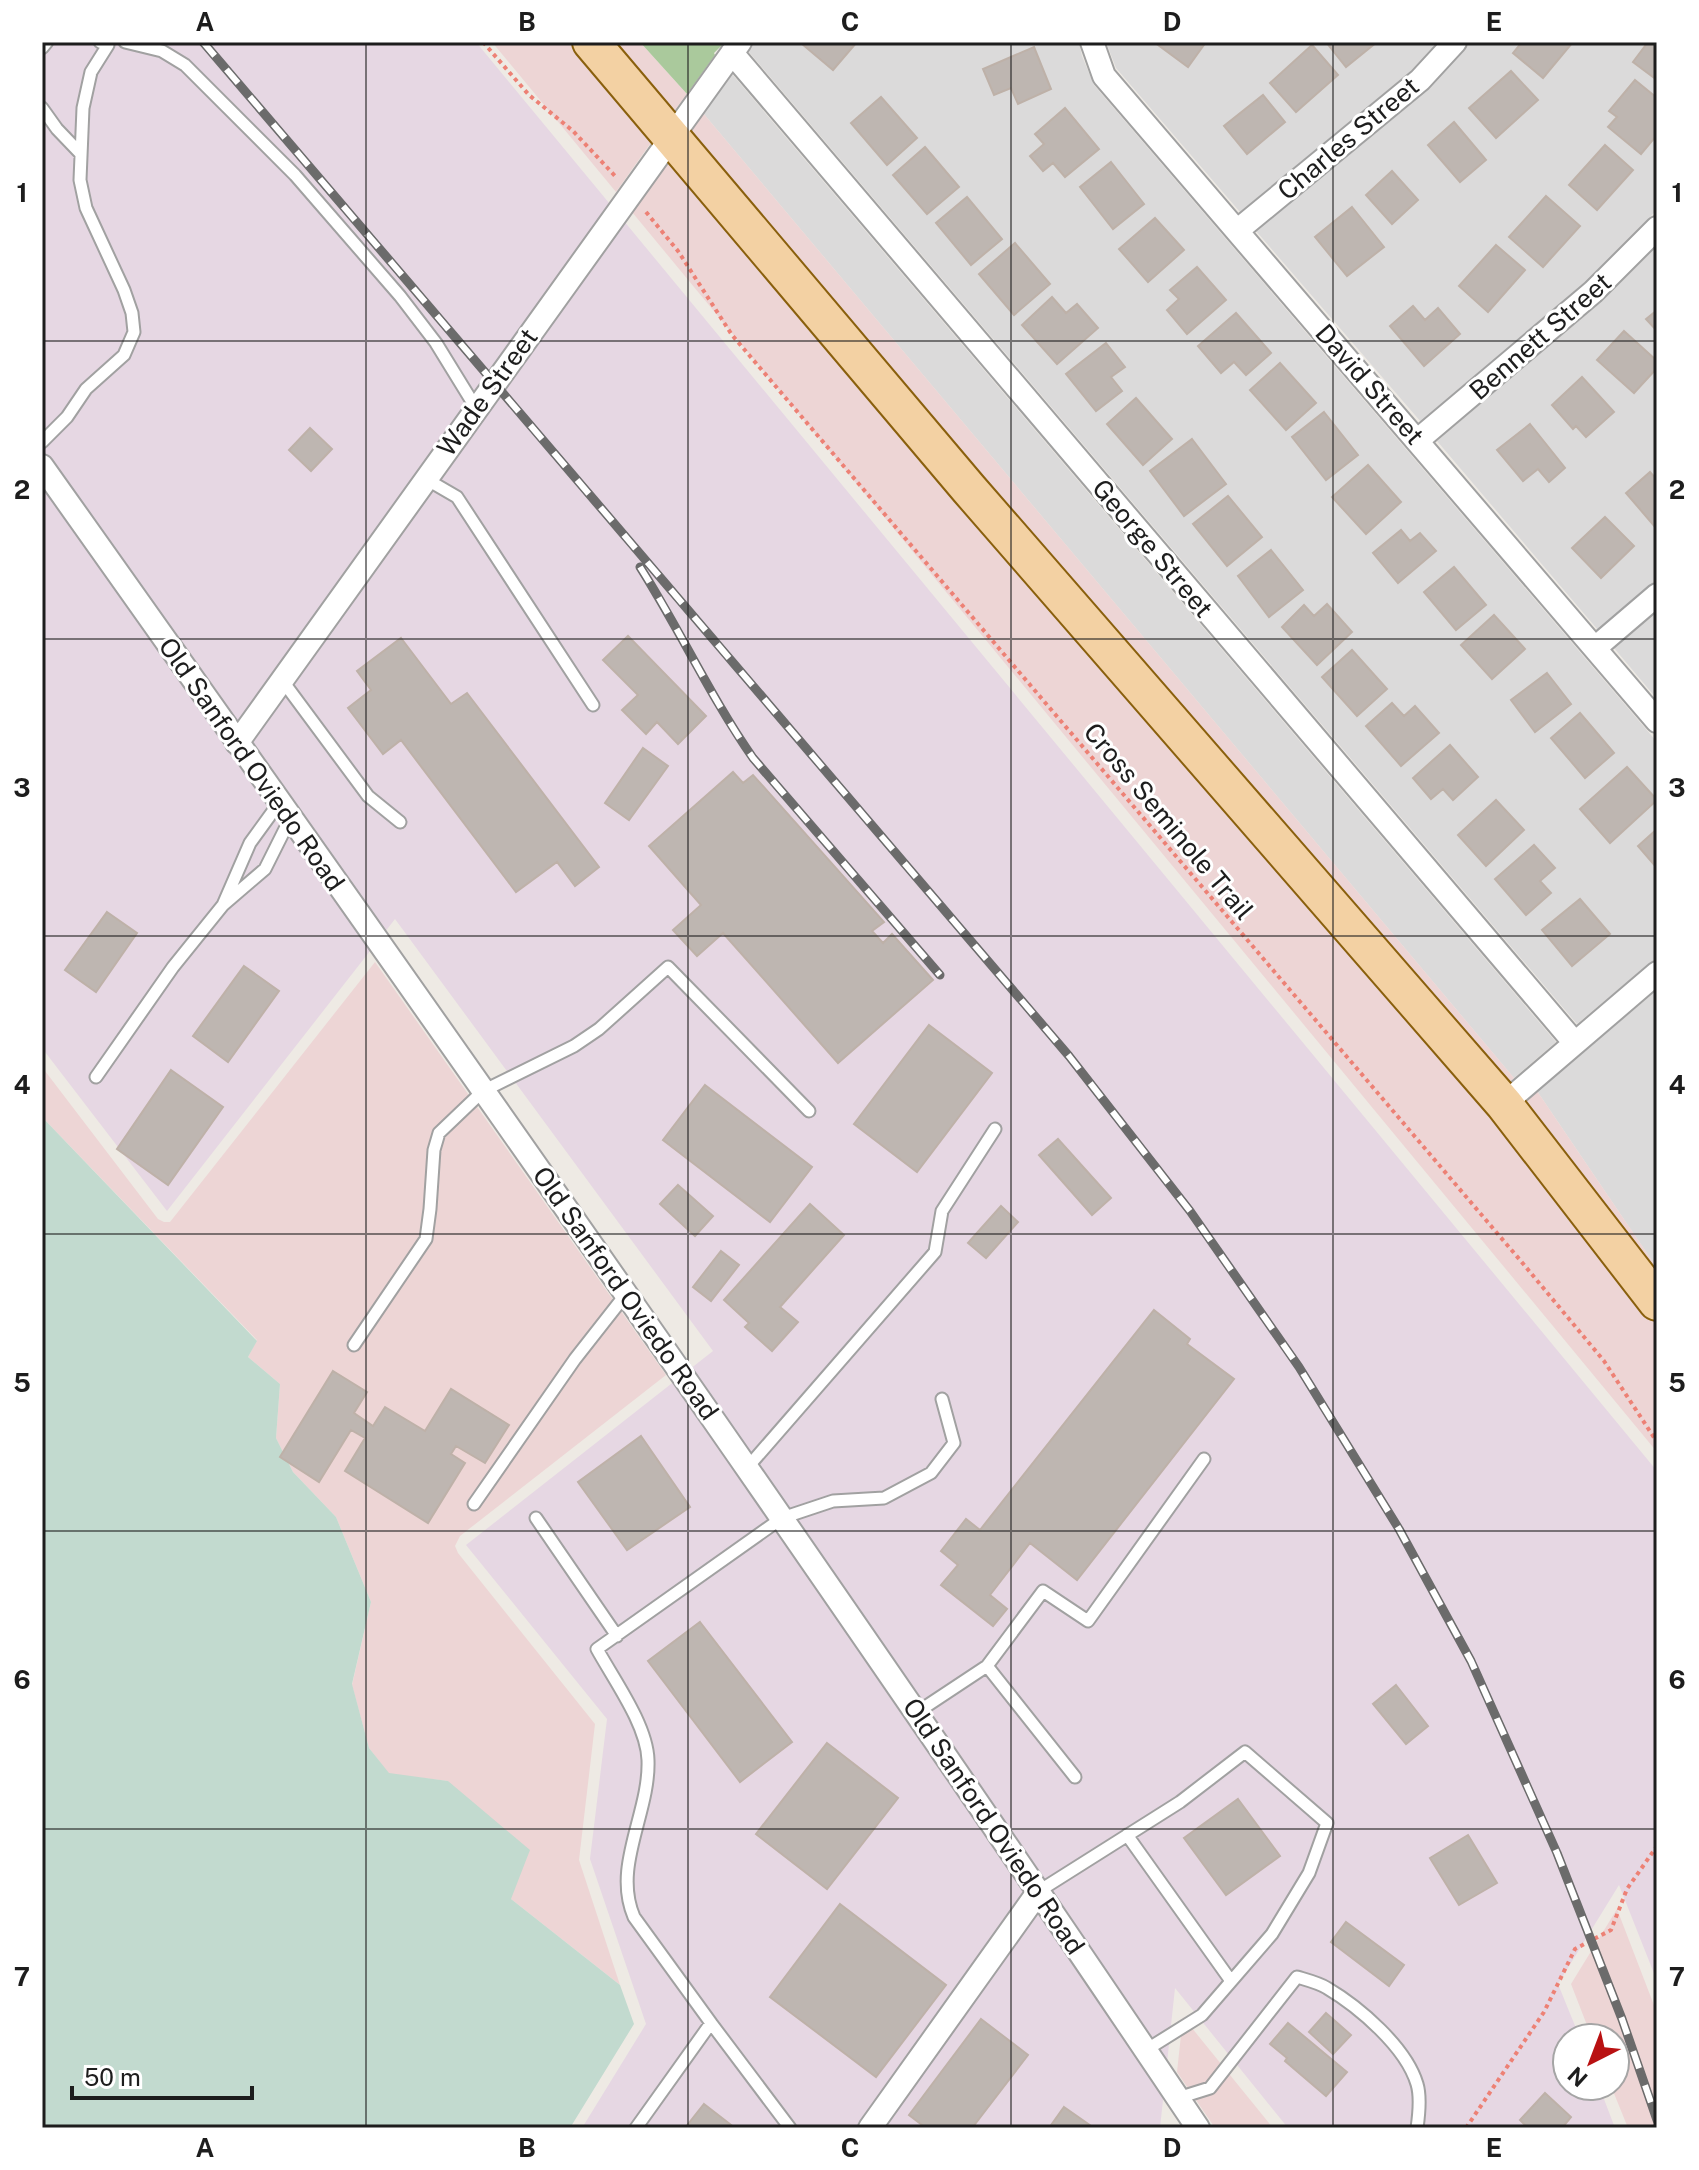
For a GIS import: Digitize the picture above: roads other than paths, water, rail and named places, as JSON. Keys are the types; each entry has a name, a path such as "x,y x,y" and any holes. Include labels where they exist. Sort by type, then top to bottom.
{"main road":[{"path":"591,42 969,489 1504,1104 1657,1302"}],"street":[{"name":"David Street","path":"1092,42 1104,76 1657,721"},
{"name":"Charles Street","path":"1238,230 1420,80 1455,42"},
{"name":"Wade Street","path":"237,743 736,48"},
{"name":"George Street","path":"736,48 1574,1042"},
{"name":"Bennett Street","path":"1418,440 1593,292 1657,228"},
{"name":"Old Sanford Oviedo Road","path":"44,475 627,1294 1039,1891 1198,2128"},
{"path":"1595,648 1657,595"},
{"path":"1504,1104 1657,973"},
{"path":"870,2128 1039,1891"}],"lane":[{"path":"42,48 47,42"},
{"path":"42,442 67,417 86,389 124,355 134,332 132,313 124,290 86,208 80,180 83,108 91,72 113,43 162,51 185,65 295,175 400,296 436,343 476,408"},
{"path":"42,108 80,153"},
{"path":"425,478 457,497 593,705"},
{"path":"282,680 368,796 400,822"},
{"path":"223,905 250,843 285,811"},
{"path":"96,1077 173,967 223,905 265,869 285,811"},
{"path":"354,1345 426,1239 434,1150 439,1133 483,1091 574,1046 599,1029 668,967 809,1111"},
{"path":"747,1468 935,1252 942,1211 995,1129"},
{"path":"474,1504 575,1359 627,1294"},
{"path":"790,2128 634,1917 628,1902 626,1881 647,1783 649,1759 645,1735 597,1649 782,1518 833,1501 884,1498 931,1473 954,1443 942,1399"},
{"path":"916,1713 987,1666 1043,1591 1088,1621 1204,1459"},
{"path":"536,1518 617,1636"},
{"path":"987,1666 1075,1777"},
{"path":"1039,1891 1180,1802 1245,1752 1327,1823 1309,1873 1272,1934 1202,2015 1146,2050"},
{"path":"1127,1835 1231,1981"},
{"path":"1178,2098 1210,2088 1297,1977 1326,1987 1365,2016 1400,2051 1417,2084 1420,2113 1417,2128"},
{"path":"636,2128 711,2023"}],"railway":[{"path":"203,42 1069,1056 1190,1211 1299,1367 1399,1529 1471,1661 1557,1853 1622,2019 1657,2120"},
{"path":"640,567 753,758 940,975"}]}
